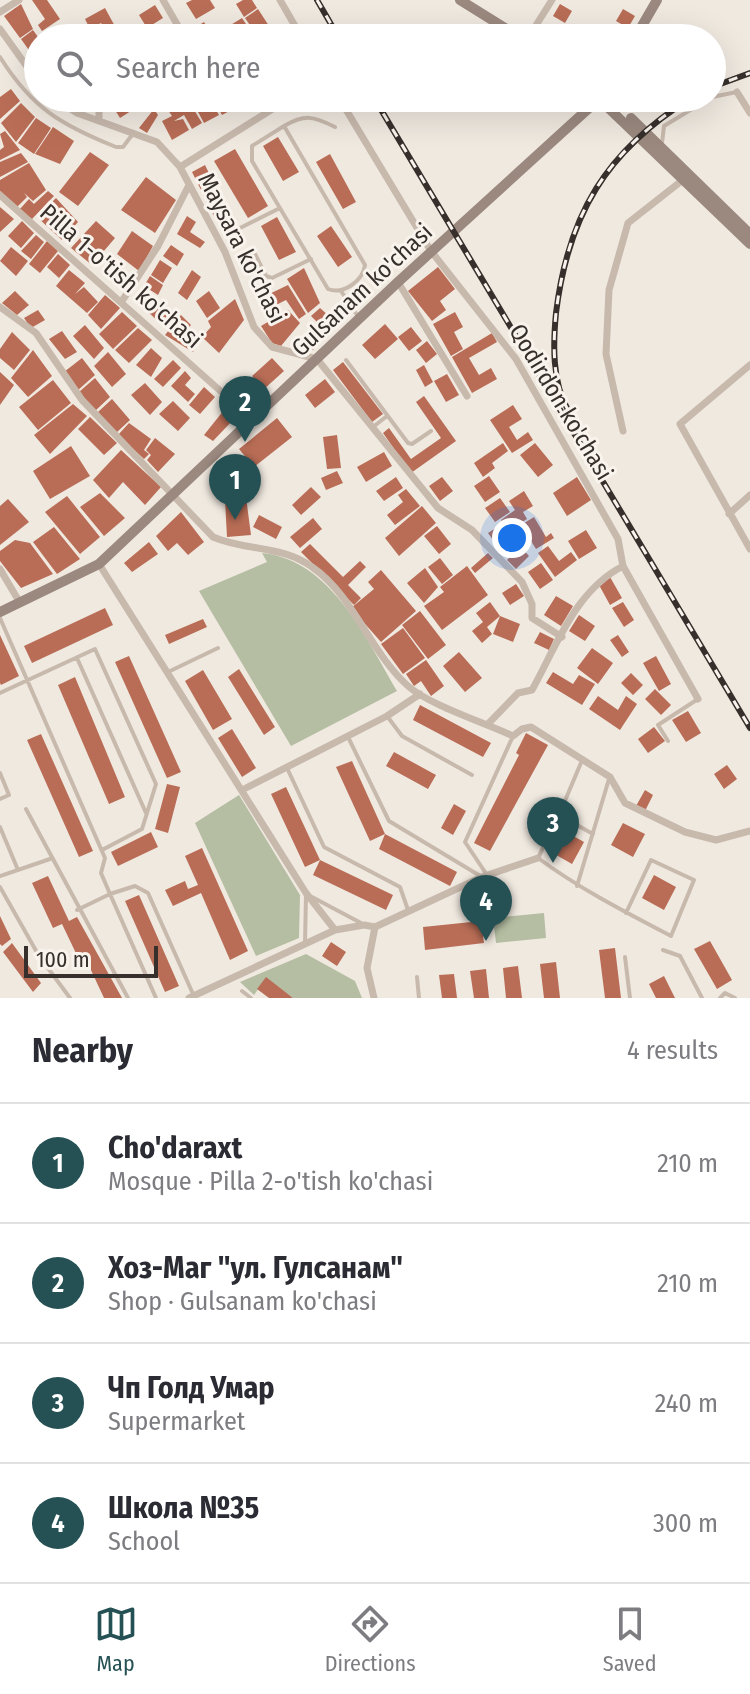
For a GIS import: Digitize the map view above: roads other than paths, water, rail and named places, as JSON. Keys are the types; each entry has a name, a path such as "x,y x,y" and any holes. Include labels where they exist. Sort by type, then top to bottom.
{"main road":[{"path":"449,0 487,24"},
{"path":"460,0 499,24"},
{"path":"643,24 657,0"},
{"name":"Gulsanam ko'chasi","path":"0,615 99,564 431,251 584,112"},
{"path":"614,112 750,244"},
{"path":"624,112 750,234"}],"street":[{"path":"0,12 19,0"},
{"path":"163,0 177,24"},
{"path":"280,0 294,24"},
{"path":"537,24 552,0"},
{"path":"0,29 24,62"},
{"path":"737,92 750,113"},
{"name":"Maysara ko'chasi","path":"76,112 157,142 180,167 225,252 254,327 272,347 317,359"},
{"path":"99,112 99,121"},
{"path":"180,167 268,112"},
{"name":"Qodirdon ko'chasi","path":"347,112 431,251 516,359 618,539 623,566 698,699"},
{"path":"623,431 606,354 609,290 628,223 684,179"},
{"path":"122,301 158,246 189,185"},
{"name":"Pilla 1-o'tish ko'chasi","path":"0,195 252,419"},
{"path":"398,282 467,396"},
{"path":"0,307 36,333 82,400 213,537 228,544 274,549 311,566 343,600 408,686 513,736 531,727 610,777 625,803 685,832 716,840 750,831"},
{"path":"317,359 438,508 472,530 513,572 528,594 532,618 562,637"},
{"path":"750,365 680,424 750,549"},
{"path":"729,514 750,495"},
{"path":"99,564 244,789 306,893 335,930"},
{"path":"488,724 518,693 532,690 589,592 623,566"},
{"path":"0,569 20,603"},
{"path":"244,789 387,716 420,694"},
{"path":"191,997 335,930 364,925 375,927 485,876 538,858"},
{"path":"374,998 367,968 375,927"}],"lane":[{"path":"0,57 24,91"},
{"path":"726,94 737,92"},
{"path":"48,112 71,129 123,147 133,134"},
{"path":"662,146 664,126 687,112"},
{"path":"284,126 365,265 360,279 341,291 328,289 250,153 252,146 284,126 302,116 314,116 335,127"},
{"path":"238,229 280,208"},
{"path":"253,250 266,276 272,278 311,259"},
{"path":"341,291 361,320"},
{"path":"346,360 410,444 431,431"},
{"path":"371,428 387,416"},
{"path":"0,615 102,850 105,863 101,873 156,998"},
{"path":"168,672 218,648"},
{"path":"0,693 95,649 156,784 142,829 102,850"},
{"path":"77,658 147,814"},
{"path":"668,741 658,725 698,699"},
{"path":"387,716 402,736 472,775"},
{"path":"485,876 465,842 513,736"},
{"path":"348,737 389,821 485,876"},
{"path":"583,758 538,858 577,887 626,913 673,936 694,880 651,860 626,913"},
{"path":"287,768 324,847 400,887 408,911"},
{"path":"0,773 9,795 0,799"},
{"path":"577,887 610,777"},
{"path":"26,809 77,910 128,998"},
{"path":"559,815 593,834"},
{"path":"0,827 18,870"},
{"path":"0,876 50,859"},
{"path":"77,910 135,886 148,893 191,997"},
{"path":"0,887 39,956 70,998"},
{"path":"305,945 306,893 364,925"},
{"path":"663,950 680,956 702,998"},
{"path":"625,957 630,998"},
{"path":"417,977 419,998"},
{"path":"242,991 251,998"},
{"path":"720,998 725,993 735,998"}],"railway":[{"path":"317,0 331,24"},
{"path":"726,82 750,73"},
{"path":"382,112 750,728"},
{"path":"568,410 556,375 554,350 556,313 570,246 596,189 614,163 670,112"}],"place":[{"name":"Хоз-Маг \"ул. Гулсанам\"","path":"245,442"},
{"name":"Cho'daraxt","path":"235,520"},
{"name":"Чп Голд Умар","path":"553,863"},
{"name":"Школа №35","path":"486,941"}]}
